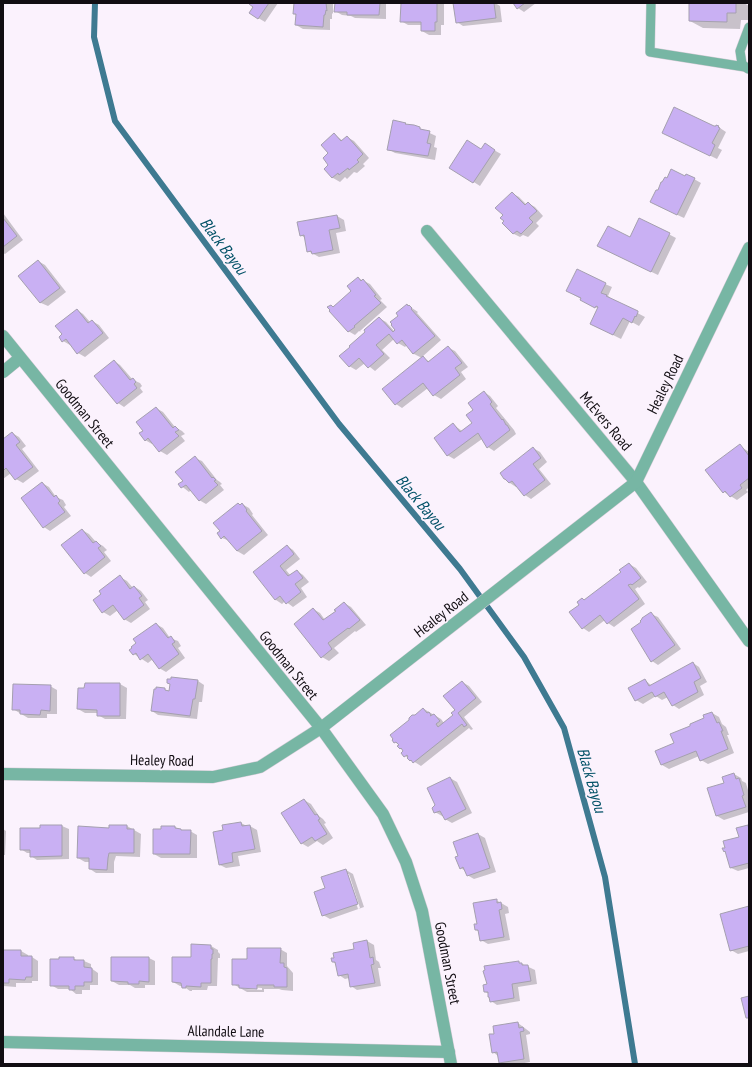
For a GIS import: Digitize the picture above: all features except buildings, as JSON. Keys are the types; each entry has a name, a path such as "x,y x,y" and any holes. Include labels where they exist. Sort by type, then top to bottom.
{"street":[{"name":"McEvers Road","path":"427,231 636,482 749,641"},
{"name":"Healey Road","path":"3,774 213,777 260,767 320,728 636,482 748,251"},
{"name":"Goodman Street","path":"3,336 320,728 383,814 406,862 422,911 450,1058"},
{"path":"3,372 20,358"},
{"name":"Allandale Lane","path":"3,1042 450,1058"}],"lane":[{"path":"651,3 650,52 747,68"},
{"path":"747,68 742,64 740,51 749,27"}],"waterway":[{"name":"Black Bayou","path":"95,3 94,37 115,121 339,424 460,569 524,657 564,728 605,877 635,1064"}]}
